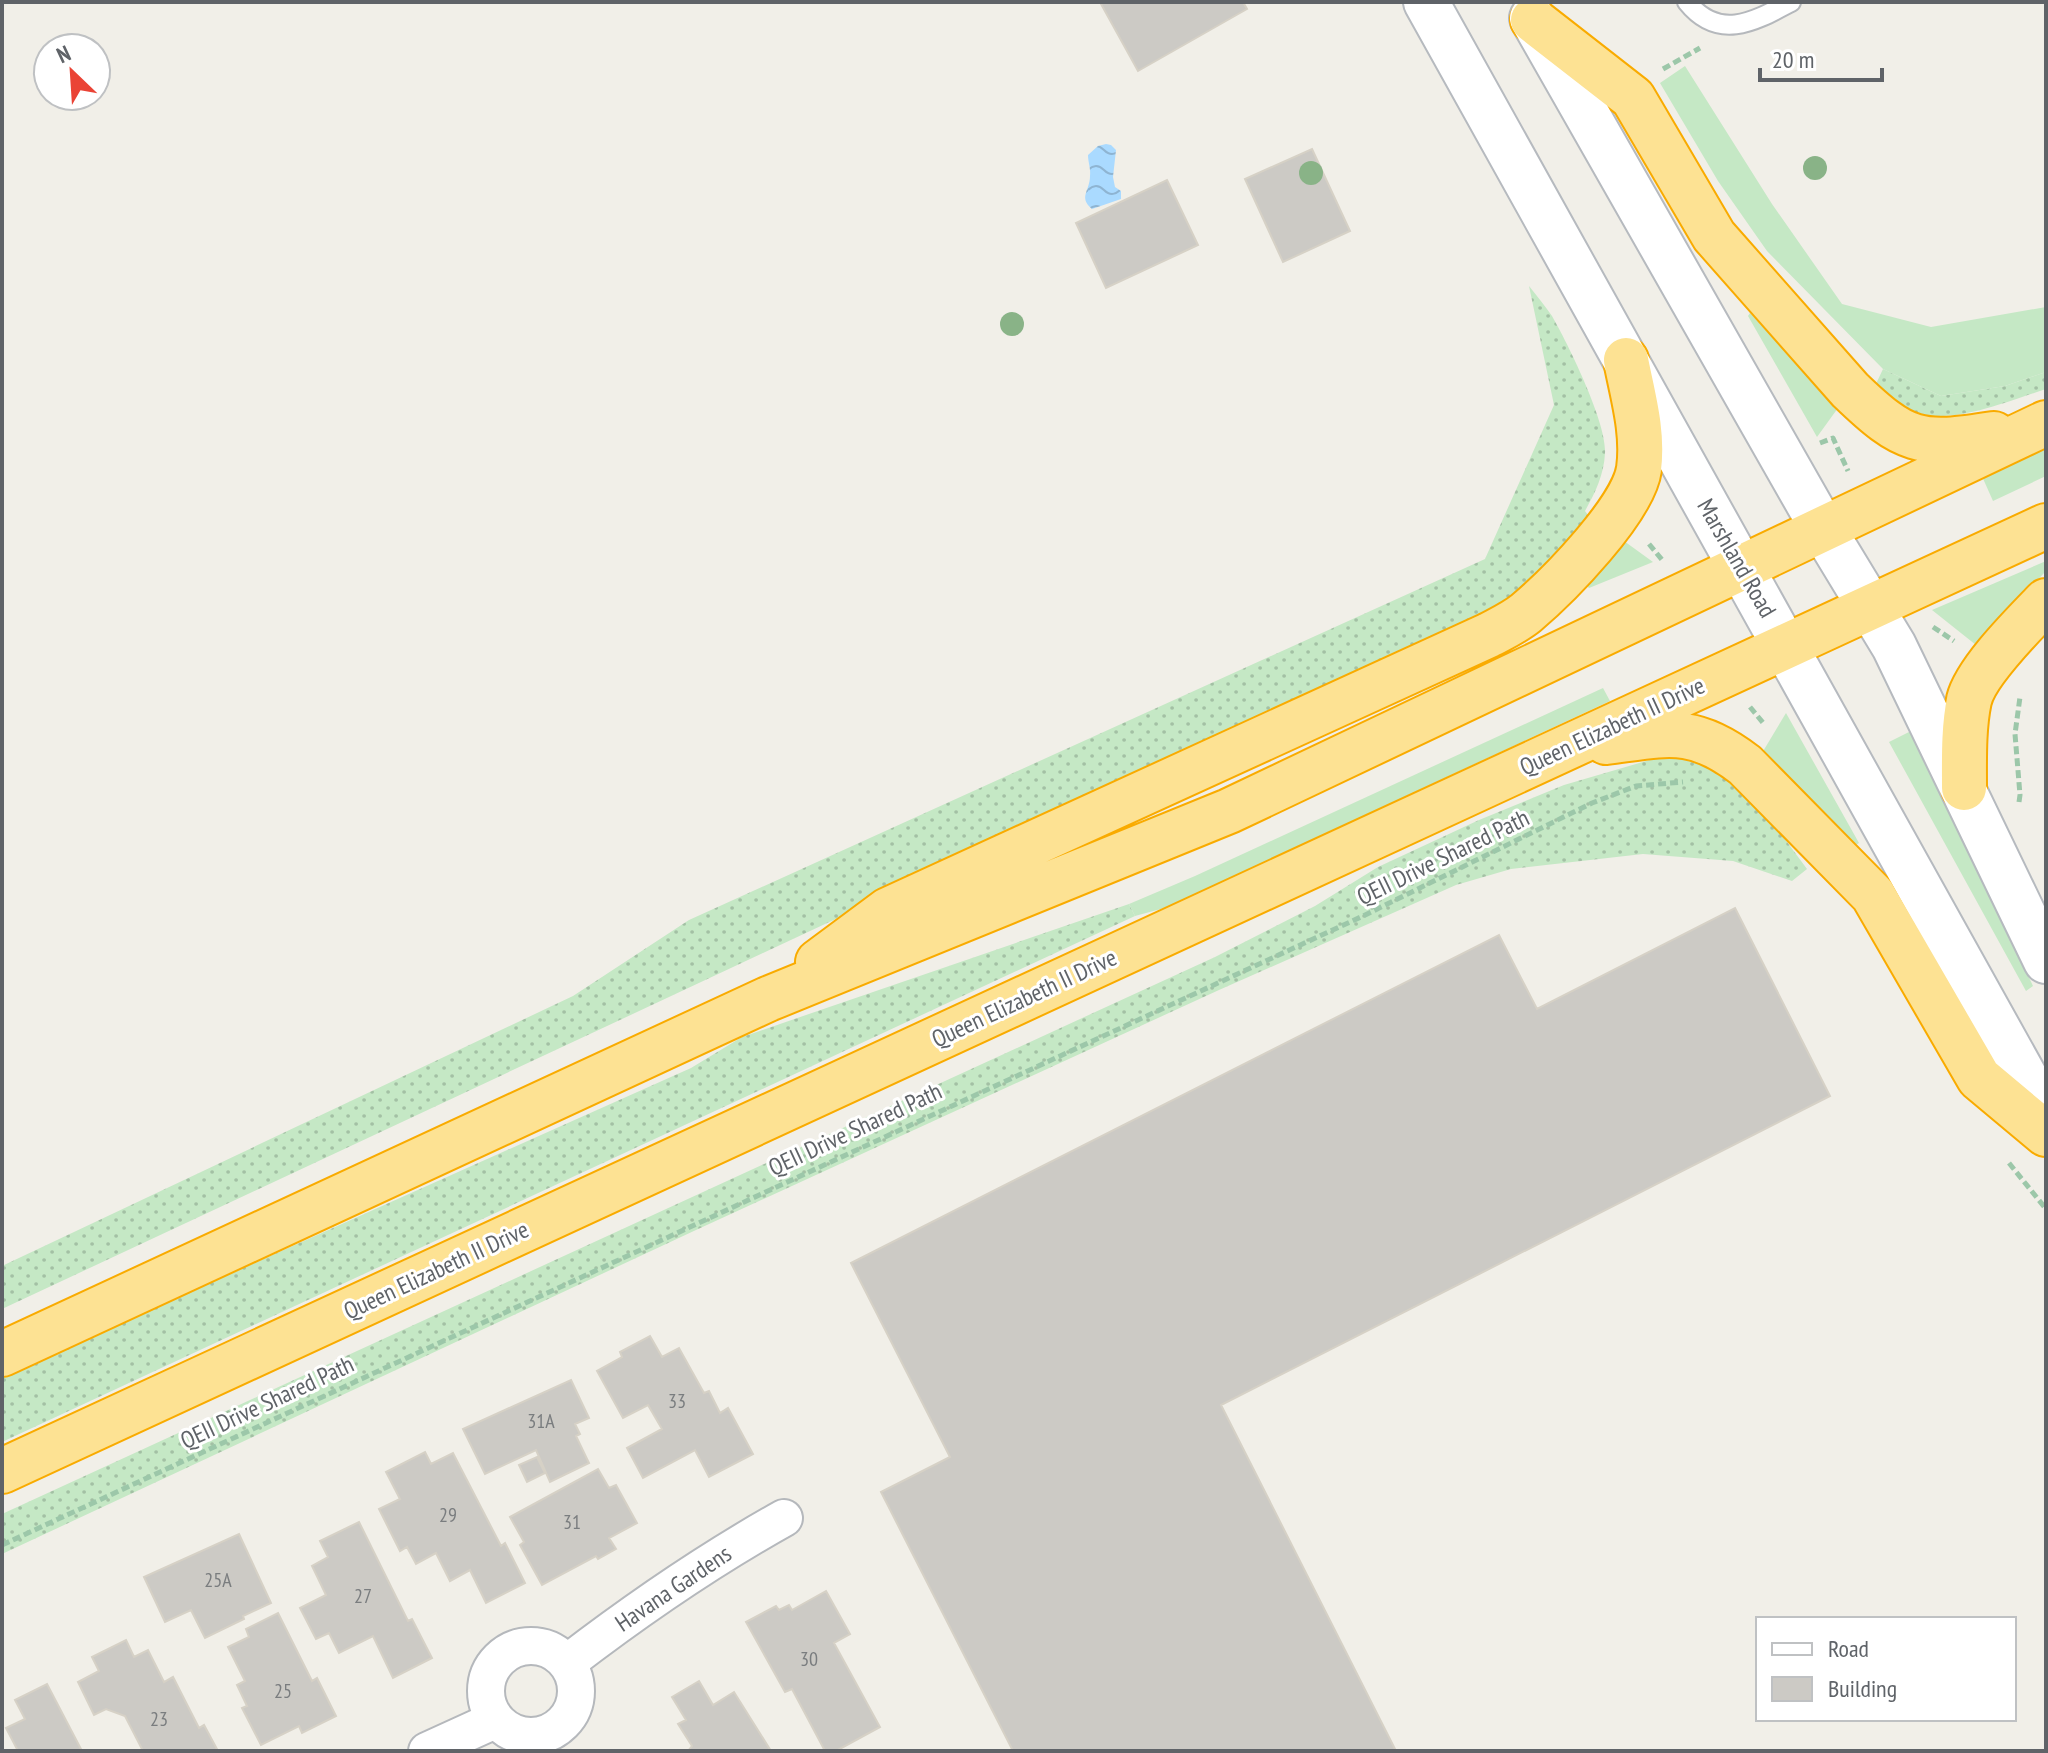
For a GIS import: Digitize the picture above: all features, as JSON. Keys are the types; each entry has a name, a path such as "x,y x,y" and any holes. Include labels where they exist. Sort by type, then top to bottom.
{"highway":[{"path":"1528,11 1633,98 1714,236 1873,413 1908,436 1935,440 1958,440 2041,425"},
{"path":"768,999 888,910 1489,635 1524,615 1554,589 1619,512 1639,473 1639,422 1626,360"},
{"path":"2,1354 768,999 1229,811 2041,425"},
{"name":"Queen Elizabeth II Drive","path":"2,1471 2046,526"},
{"path":"1964,788 1969,700 1975,686 1996,657 2046,601"},
{"path":"1564,748 1674,734 1707,740 1745,765 1873,895 1979,1078 2046,1134"}],"main road":[{"name":"Marshland Road","path":"1426,2 2046,1115"},
{"path":"1528,11 1823,529 1894,646 2046,961"}],"street":[{"name":"Havana Gardens","path":"567,1663 707,1563 784,1518"},
{"path":"529,1646 544,1647 567,1663 577,1690 575,1705 568,1718 566,1740 545,1735 517,1735 495,1720 485,1693 487,1679 502,1655 529,1646"},
{"path":"427,1751 495,1720"}],"lane":[{"path":"1687,2 1702,17 1713,22 1738,25 1755,22 1791,2"}],"path":[{"path":"1657,72 1700,47 1713,22"},
{"path":"1819,444 1833,438 1849,474"},
{"path":"1926,630 1935,626 1960,646"},
{"path":"2002,869 2020,795 2015,734 2022,689"},
{"name":"QEII Drive Shared Path","path":"2,1545 1363,916 1592,803 1636,786 1680,782 1694,784"}],"green space":[{"path":"1685,66 1772,204 1842,304 1931,327 2046,307 2046,372 2005,386 1941,396 1883,369 1767,251 1718,181 1660,83"},
{"path":"1529,286 1552,316 1576,364 1600,423 1605,453 1601,476 1585,511 1591,519 1556,563 1503,607 2,1309 2,1266 573,996 689,920 1485,559 1554,405"},
{"path":"1750,313 1838,408 1817,437 1748,316"},
{"path":"1883,369 1941,396 2005,386 2046,372 2046,389 1979,410 1926,416 1906,410 1874,388"},
{"path":"2046,446 2046,476 1993,501 1981,474"},
{"path":"1624,541 1653,562 1589,588 1585,584"},
{"path":"2046,561 2046,571 1976,645 1932,610"},
{"path":"1603,688 1610,701 1168,907 1135,916 1129,904 1195,876"},
{"path":"1786,713 1859,843 1853,847 1762,753"},
{"path":"1911,731 2033,986 2026,991 1889,742"},
{"path":"1684,758 1713,768 1759,804 1807,869 1792,881 1733,861 1643,854 1511,869 1456,885 696,1230 2,1554 2,1514 1215,957 1315,906 1378,867 1479,820 1564,785 1653,759"},
{"path":"1129,904 1135,916 2,1442 2,1378 71,1345 691,1068 742,1037"}],"water":[{"path":"1106,144 1116,150 1113,177 1115,187 1121,191 1121,199 1092,209 1085,197 1090,181 1088,155 1098,146"}],"building":[{"path":"1243,2 1247,9 1138,71 1101,4"},
{"path":"1312,149 1350,231 1283,262 1245,179"},
{"path":"1167,180 1198,245 1106,288 1076,223"},
{"path":"1735,908 1830,1096 1221,1405 1396,1751 1013,1751 881,1492 950,1457 851,1263 1499,935 1537,1009"},
{"path":"650,1336 662,1357 679,1348 704,1393 709,1391 720,1413 728,1408 753,1454 709,1477 695,1450 643,1478 627,1448 662,1429 648,1405 623,1418 597,1371 622,1357 620,1352"},
{"path":"571,1380 589,1418 575,1424 580,1434 576,1436 589,1463 550,1482 536,1450 485,1474 463,1429"},
{"path":"425,1452 431,1464 453,1453 501,1546 505,1543 525,1583 486,1603 470,1570 450,1581 436,1553 416,1564 407,1547 400,1551 379,1509 400,1499 386,1472"},
{"path":"537,1457 545,1473 527,1482 519,1465"},
{"path":"598,1469 609,1488 616,1485 637,1523 609,1538 616,1549 598,1559 596,1556 542,1585 520,1545 524,1542 510,1517"},
{"path":"359,1522 408,1621 412,1619 432,1658 393,1678 373,1636 339,1653 329,1633 316,1639 300,1608 326,1595 312,1566 328,1557 320,1541"},
{"path":"239,1534 271,1603 205,1638 191,1610 165,1622 144,1577"},
{"path":"826,1591 850,1634 834,1643 880,1727 836,1751 825,1751 792,1689 785,1692 746,1622 776,1606 779,1610 789,1605 792,1610"},
{"path":"278,1613 312,1681 317,1678 336,1716 302,1733 299,1726 261,1745 242,1708 247,1706 237,1685 245,1681 228,1647 249,1637 246,1629"},
{"path":"126,1640 134,1657 148,1650 164,1682 173,1677 199,1728 204,1725 218,1751 143,1751 125,1716 106,1709 94,1715 78,1682 99,1671 92,1657"},
{"path":"699,1681 713,1705 734,1692 771,1751 688,1751 692,1746 678,1724 686,1720 672,1697"},
{"path":"47,1684 82,1751 18,1751 6,1728 25,1719 15,1700"}]}
